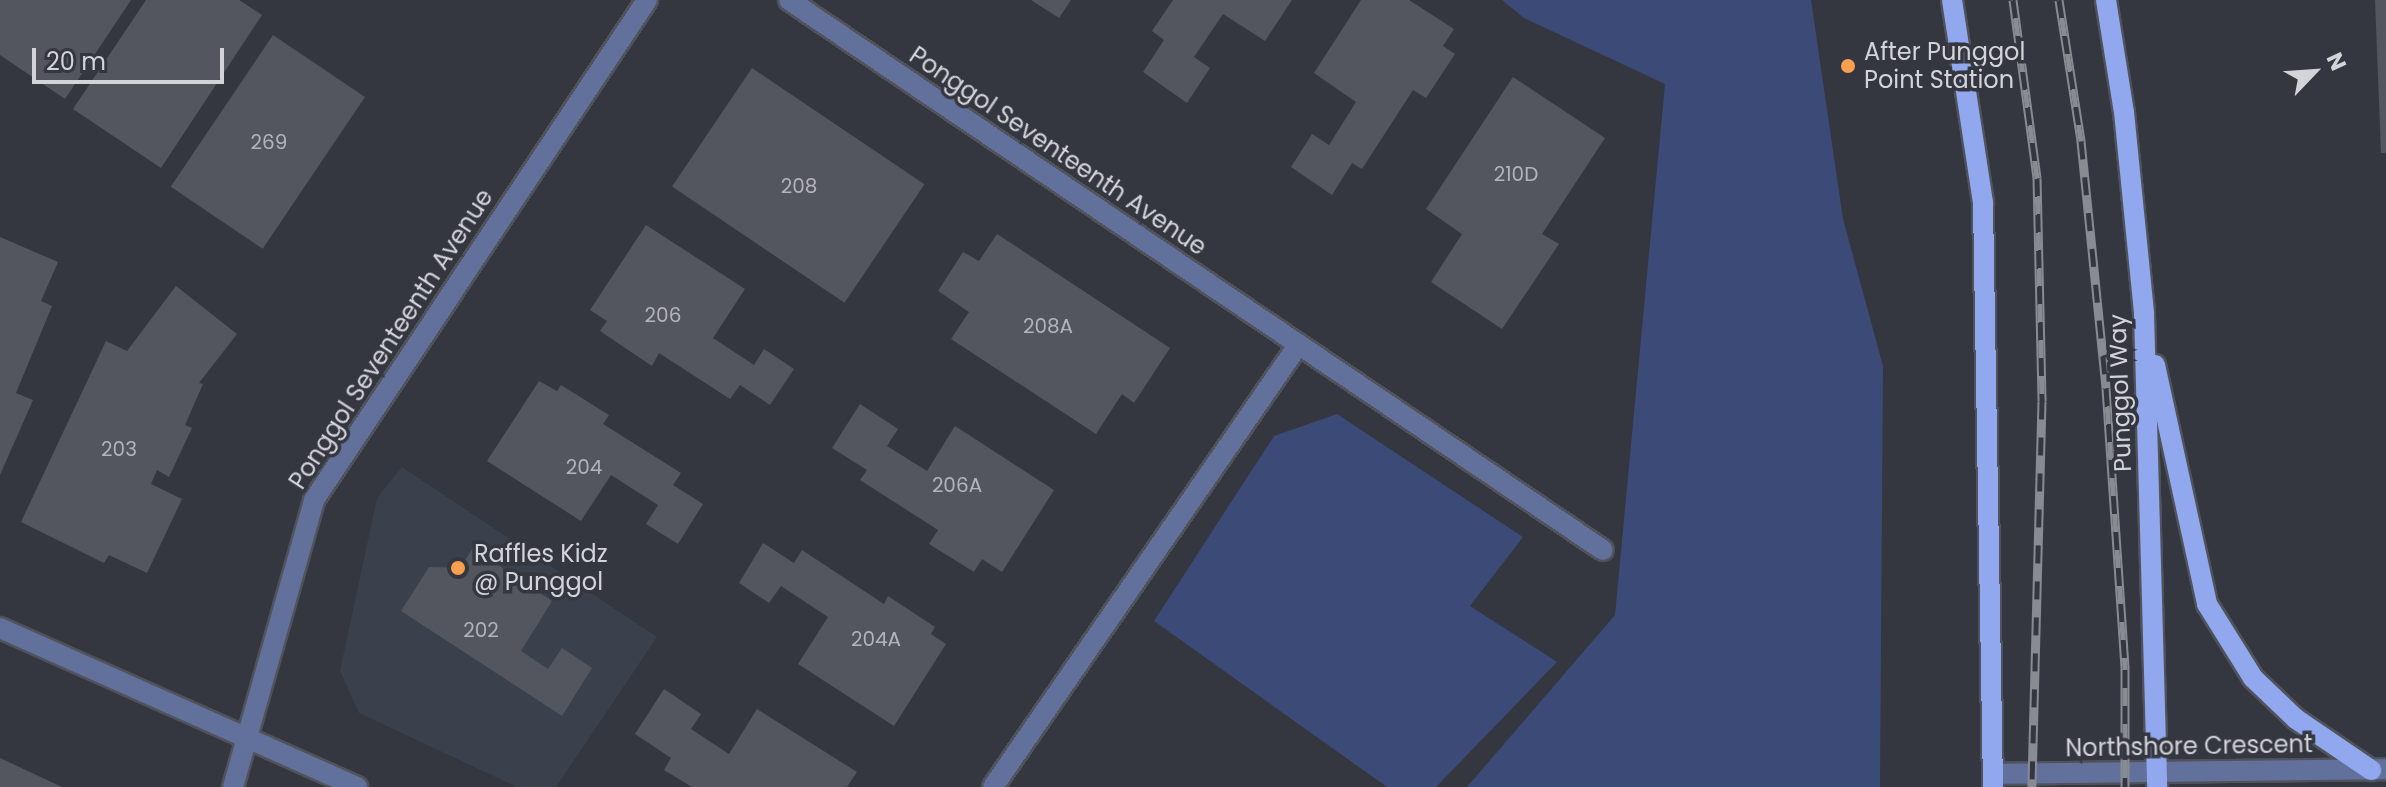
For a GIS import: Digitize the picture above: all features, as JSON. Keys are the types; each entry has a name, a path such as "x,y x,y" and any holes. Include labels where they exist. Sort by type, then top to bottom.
{"main road":[{"path":"1952,0 1983,203 1993,781"},
{"name":"Punggol Way","path":"2106,0 2124,112 2144,314 2157,780"},
{"path":"2144,314 2207,604 2253,678 2296,719 2378,770"}],"street":[{"name":"Ponggol Seventeenth Avenue","path":"233,787 314,500 647,0"},
{"name":"Ponggol Seventeenth Avenue","path":"789,0 1603,550"},
{"path":"993,787 1299,344"},
{"path":"0,628 357,787"},
{"name":"Northshore Crescent","path":"1993,781 2157,780 2378,770"}],"shaded area":[{"path":"1502,0 1811,0 1843,219 1883,366 1880,787 1467,787 1615,615 1665,84 1524,18"},
{"path":"1337,414 1523,537 1470,606 1557,662 1436,787 1387,787 1154,621 1274,436"},
{"name":"Raffles Kidz @ Punggol","path":"402,467 657,637 556,787 517,787 359,713 340,671 377,498"}],"building":[{"path":"0,0 131,0 65,99 0,55"},
{"path":"146,0 239,0 262,15 161,168 73,109"},
{"path":"1031,0 1071,0 1059,18"},
{"path":"1173,0 1292,0 1265,41 1223,14 1194,57 1210,68 1187,103 1143,72 1164,40 1152,31"},
{"path":"1361,0 1409,0 1454,29 1443,46 1455,54 1426,98 1413,90 1362,169 1352,163 1332,195 1291,167 1312,134 1329,145 1356,102 1314,73"},
{"path":"2375,0 2386,0 2386,153 2381,153"},
{"path":"273,35 365,97 263,249 171,187"},
{"path":"752,68 924,184 844,303 672,187"},
{"path":"1513,77 1605,138 1542,234 1559,244 1502,329 1431,282 1462,234 1426,209"},
{"path":"646,225 745,289 713,338 754,365 764,349 794,369 770,405 740,385 730,399 659,353 652,366 600,331 607,321 590,310"},
{"path":"997,234 1170,348 1134,403 1122,394 1096,434 951,339 969,312 938,291 963,252 979,261"},
{"path":"0,237 58,262 41,301 52,306 16,393 33,400 0,475"},
{"path":"176,286 237,334 199,383 203,384 185,425 192,428 169,477 157,470 151,484 182,499 147,573 109,555 104,563 21,522 106,341 127,351"},
{"path":"539,381 557,391 561,385 609,415 603,424 681,473 673,485 703,504 678,544 646,524 658,505 611,475 581,521 487,461"},
{"path":"860,404 898,429 887,446 927,471 955,426 1054,490 1002,572 982,559 974,572 929,544 938,530 860,480 867,470 832,448"},
{"path":"763,543 794,563 802,550 884,604 888,596 935,627 931,634 946,644 894,726 798,664 828,617 781,586 769,603 739,583"},
{"path":"473,548 552,601 521,651 548,669 562,648 592,668 562,716 401,611 429,567 460,568"},
{"path":"664,689 701,714 691,729 729,754 757,709 857,772 847,787 692,787 664,770 671,758 635,734"},
{"path":"0,758 62,787 0,787"}],"railway":[{"path":"2013,0 2037,178 2042,401 2032,787"},
{"path":"2059,0 2081,141 2106,388 2125,669 2125,787"}],"place":[{"name":"After Punggol Point Station","path":"1848,66"},
{"name":"Raffles Kidz @ Punggol","path":"458,568"}]}
